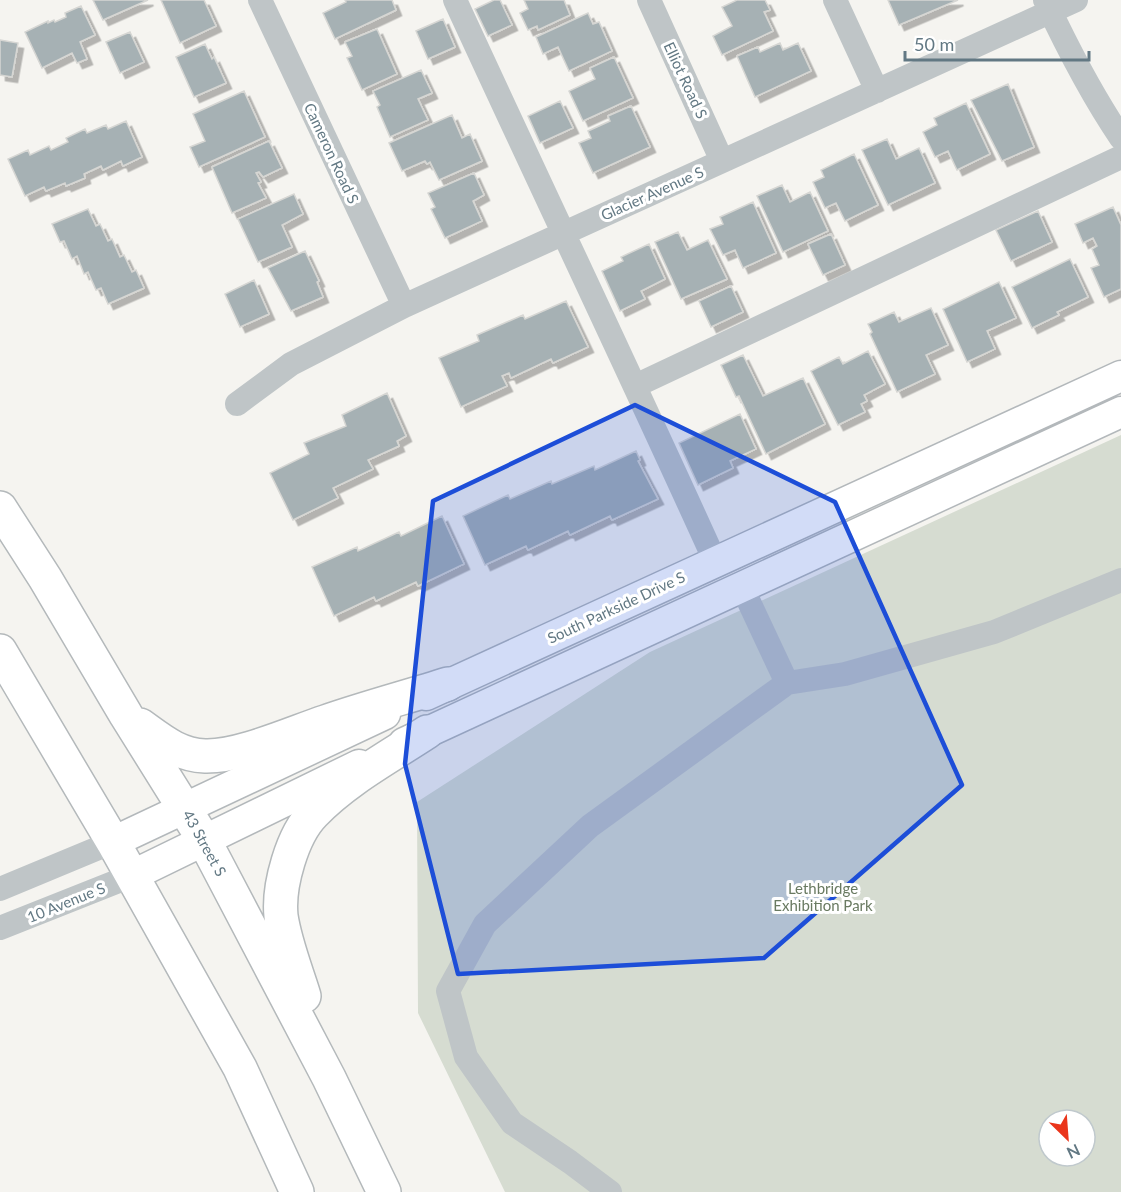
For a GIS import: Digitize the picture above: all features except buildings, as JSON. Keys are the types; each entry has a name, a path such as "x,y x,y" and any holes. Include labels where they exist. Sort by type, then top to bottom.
{"highway":[{"name":"43 Street S","path":"0,508 204,840 328,1078 384,1192"},
{"path":"0,651 113,842 240,1068 297,1192"},
{"path":"126,716 177,751 206,756 234,752 274,741 325,722 448,684"},
{"path":"328,1078 281,915 286,868 296,841 313,814 351,782 427,732"}],"main road":[{"name":"South Parkside Drive S","path":"113,842 448,684 1121,375"},
{"path":"131,876 427,732 1121,412"}],"street":[{"name":"Cameron Road S","path":"260,0 404,306"},
{"path":"455,0 562,234 636,386 715,561"},
{"name":"Elliot Road S","path":"649,0 722,161"},
{"path":"835,0 877,91"},
{"name":"Glacier Avenue S","path":"237,404 291,364 404,306 877,91 1048,6 1076,0"},
{"path":"1048,6 1097,104 1121,138"},
{"path":"636,386 1121,157"},
{"path":"610,1192 512,1123 466,1057 448,991 485,924 590,826 787,683 845,674 994,632 1121,580"},
{"path":"742,587 787,683"},
{"path":"0,889 113,842"},
{"name":"10 Avenue S","path":"0,928 131,876"}],"highlighted area":[{"path":"635,405 835,502 962,785 764,958 458,974 405,764 433,501"}],"green space":[{"name":"Lethbridge Exhibition Park","path":"1121,435 1121,1192 505,1192 418,1013 417,802 650,652"}]}
